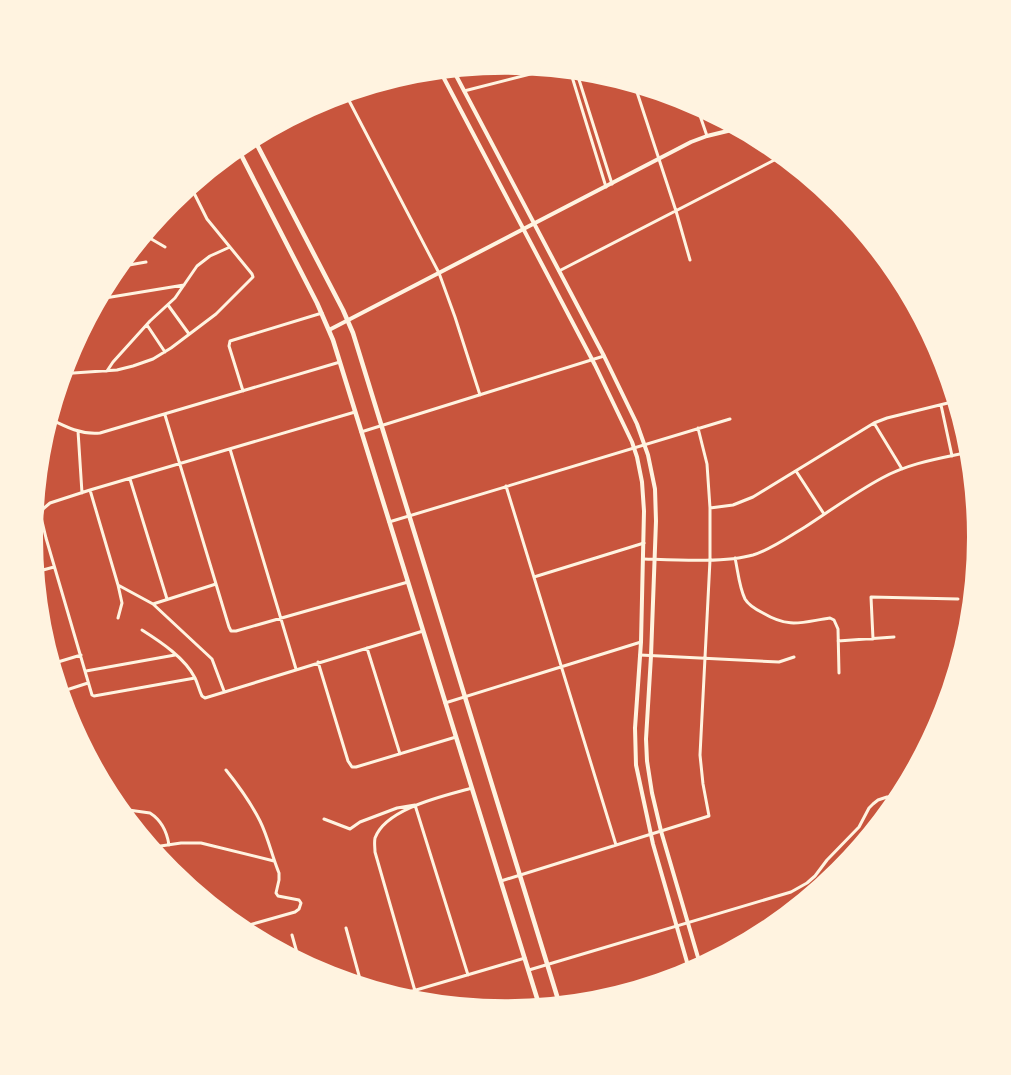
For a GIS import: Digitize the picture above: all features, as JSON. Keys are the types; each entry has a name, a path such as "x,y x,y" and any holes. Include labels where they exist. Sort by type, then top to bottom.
{"main road":[{"path":"257,143 354,333 558,1001"},
{"path":"242,153 329,330 539,1003"}],"street":[{"path":"464,91 538,72"},
{"path":"455,74 604,356 645,445 655,489 655,560 646,748 650,783 661,831 699,961"},
{"path":"442,75 592,360 634,447 642,482 644,511 635,754 650,834 688,966"},
{"path":"572,76 606,187"},
{"path":"578,77 612,184"},
{"path":"636,90 690,260"},
{"path":"349,99 439,273 480,395"},
{"path":"699,114 707,136"},
{"path":"329,330 691,142 733,130"},
{"path":"559,271 777,159"},
{"path":"70,373 126,368 165,352 224,308 252,277 252,274 207,219 193,192"},
{"path":"149,238 165,247"},
{"path":"107,371 147,325 168,305 200,262 230,247"},
{"path":"127,265 146,262"},
{"path":"105,298 184,285"},
{"path":"168,305 189,334"},
{"path":"243,391 229,346 230,341 322,313"},
{"path":"147,325 165,352"},
{"path":"361,432 604,356"},
{"path":"54,421 87,434 100,433 340,362"},
{"path":"710,508 726,507 746,500 874,423 951,402"},
{"path":"941,405 952,456"},
{"path":"195,678 94,696 91,694 54,567 41,517 42,511 50,503 90,490 355,412"},
{"path":"165,415 231,631 236,632 408,582"},
{"path":"389,522 730,418"},
{"path":"874,423 902,469"},
{"path":"501,881 709,816 701,765 710,560 710,508 707,464 698,428"},
{"path":"78,431 82,493"},
{"path":"230,448 296,669"},
{"path":"644,559 710,560 750,556 767,549 879,480 926,461 964,453"},
{"path":"796,471 824,514"},
{"path":"130,478 167,599"},
{"path":"506,486 616,845"},
{"path":"90,490 122,603"},
{"path":"534,577 644,543"},
{"path":"735,558 745,598 755,609 775,620 788,623 830,618 834,620 838,629 839,673"},
{"path":"40,571 54,567"},
{"path":"153,604 216,584"},
{"path":"118,585 153,604 212,659 224,692"},
{"path":"118,618 128,590"},
{"path":"873,639 871,597 958,599"},
{"path":"142,630 183,663 195,678 203,697 423,631"},
{"path":"838,641 894,637"},
{"path":"445,703 640,642"},
{"path":"367,648 400,754"},
{"path":"86,671 175,655"},
{"path":"640,655 779,662 794,657"},
{"path":"56,663 81,656"},
{"path":"318,662 348,761 352,766 356,767 456,737"},
{"path":"65,690 88,683"},
{"path":"226,770 259,819 279,873 276,892 278,896 299,900 301,903 295,912 248,926"},
{"path":"324,819 350,829 360,822 397,808 472,788"},
{"path":"529,970 791,892 815,876 859,827 873,804 878,800 893,797"},
{"path":"415,805 468,975"},
{"path":"415,805 383,825 374,844 415,991"},
{"path":"127,810 154,815 168,836 169,845"},
{"path":"157,847 187,843 209,844 274,861"},
{"path":"346,928 360,980"},
{"path":"292,935 298,955"},
{"path":"407,993 525,958"}]}
